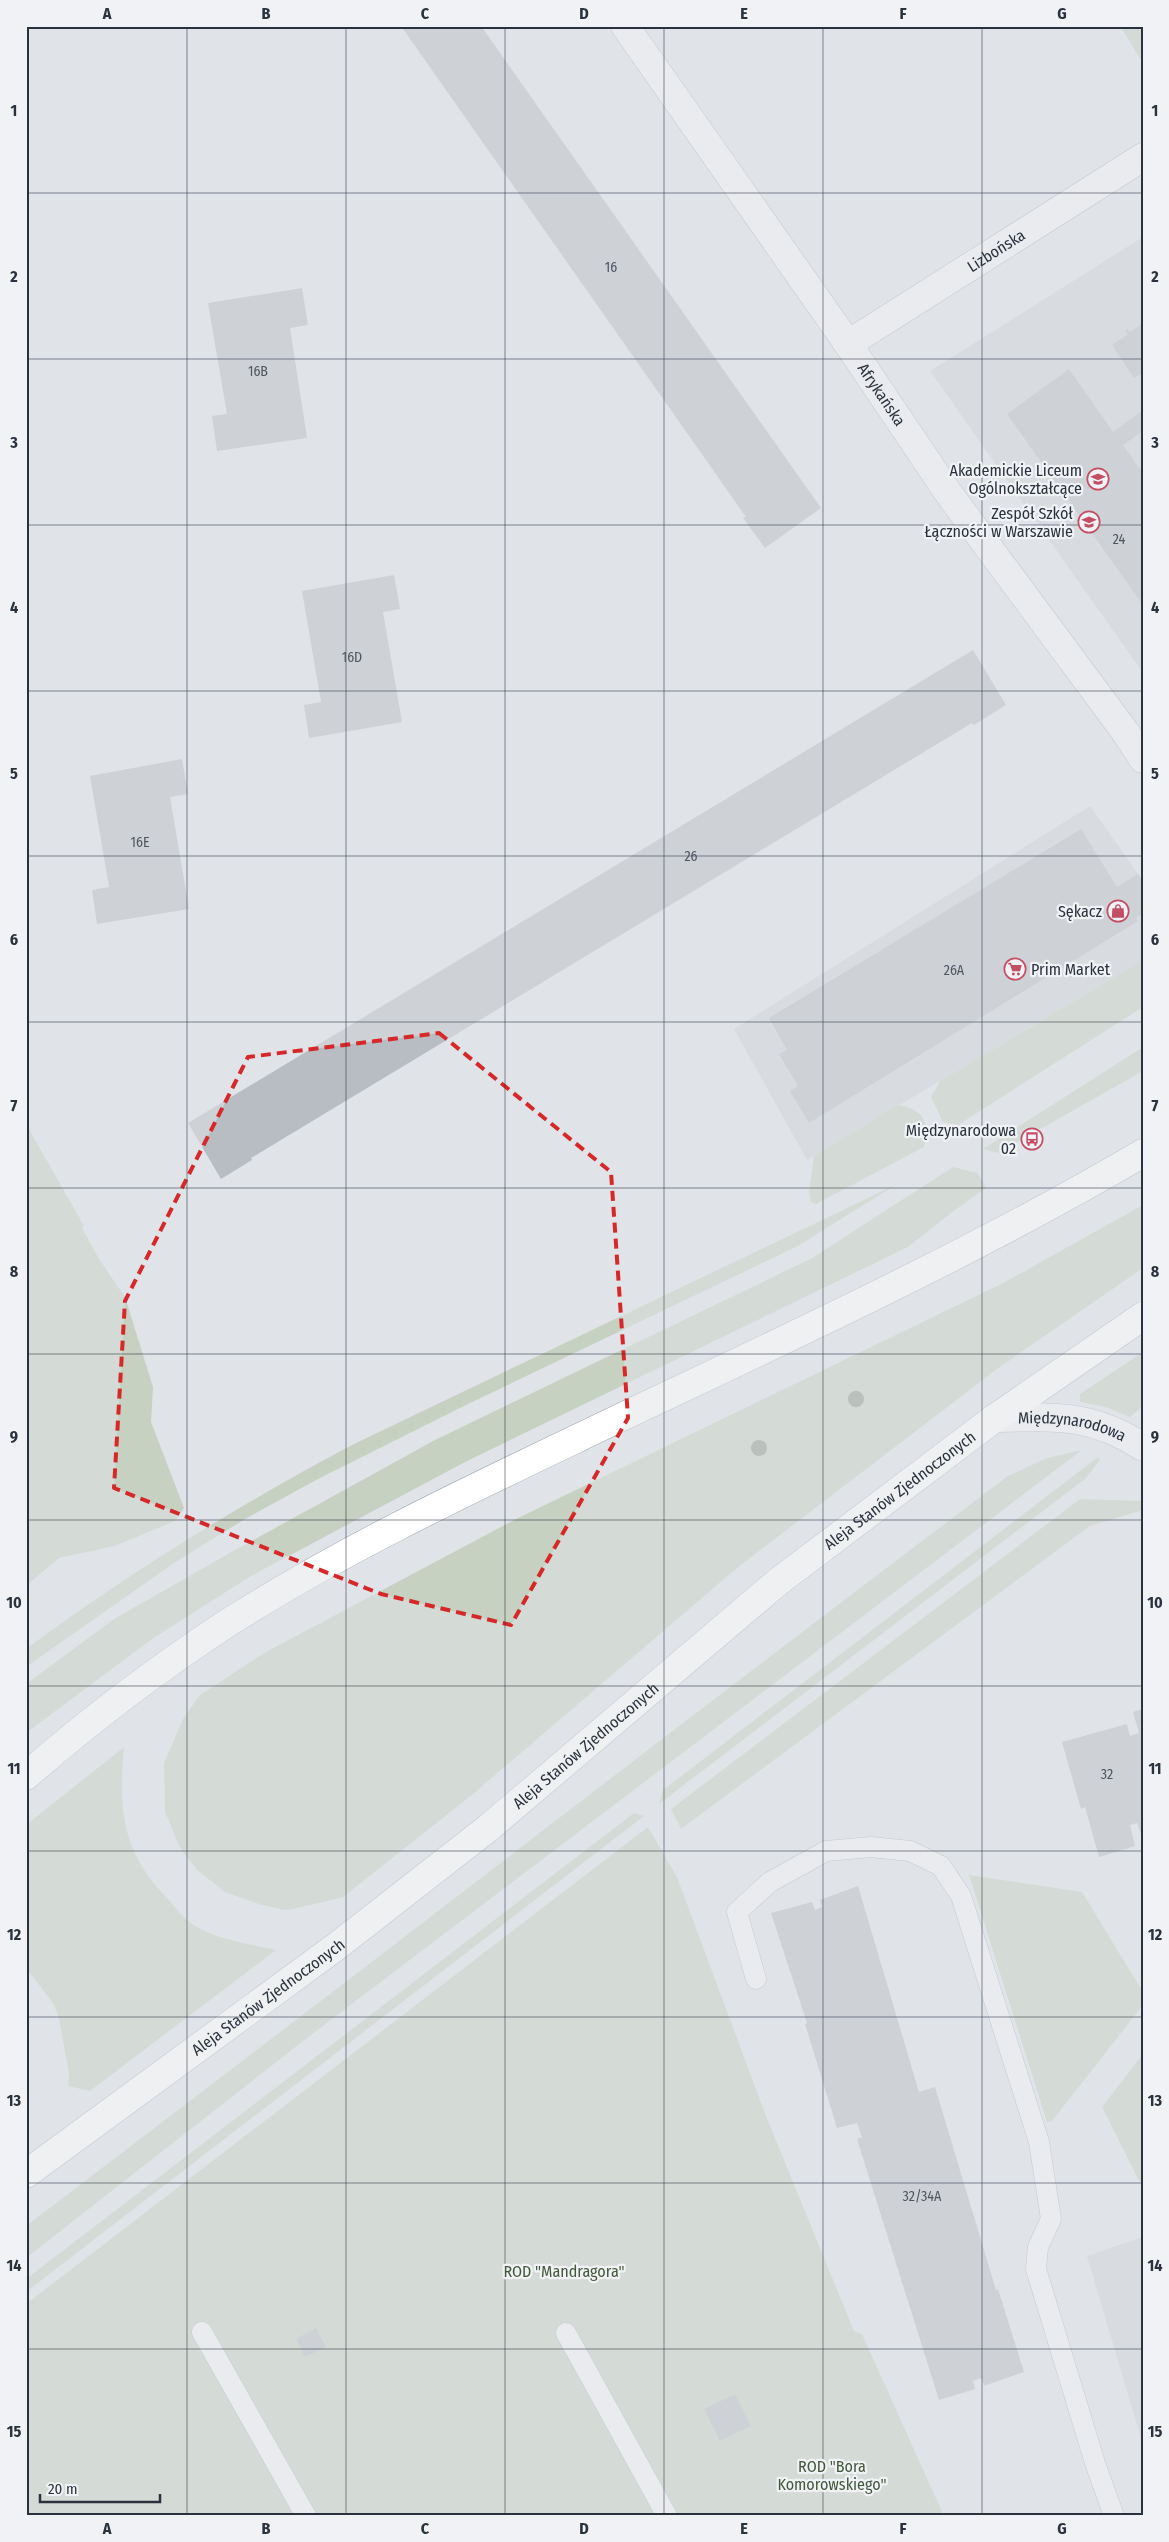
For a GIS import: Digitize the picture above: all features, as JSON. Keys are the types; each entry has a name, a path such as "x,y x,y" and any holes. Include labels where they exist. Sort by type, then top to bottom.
{"main road":[{"path":"26,1776 96,1718 176,1657 294,1584 498,1477 859,1304 1018,1224 1143,1153"},
{"name":"Aleja Stanów Zjednoczonych","path":"26,2174 345,1940 487,1829 780,1580 995,1418 1143,1316"}],"street":[{"name":"Afrykańska","path":"625,26 848,344 948,494 1126,732 1143,759"},
{"name":"Lizbońska","path":"848,344 1143,157"},
{"name":"Międzynarodowa","path":"995,1418 1066,1417 1085,1420 1120,1432 1143,1447"}],"lane":[{"path":"756,1980 737,1912 770,1882 826,1851 871,1847 910,1850 941,1866 961,1896 1039,2142 1051,2219 1038,2247 1036,2269 1095,2463 1114,2516"},
{"path":"202,2332 306,2516"},
{"path":"566,2333 667,2516"}],"highlighted area":[{"path":"439,1033 611,1172 628,1418 511,1625 381,1594 114,1488 125,1301 248,1057"}],"shaded area":[{"name":"Zespół Szkół Łączności w Warszawie","path":"1143,237 1143,673 930,371"},
{"path":"1090,806 1143,881 1143,960 807,1160 734,1029"},
{"path":"1143,2237 1143,2445 1087,2256"}],"green space":[{"path":"1120,26 1143,26 1143,63"},
{"path":"1143,960 1143,1007 958,1125 943,1122 931,1097 940,1081"},
{"path":"1143,1047 1143,1071 998,1153 983,1149"},
{"path":"898,1105 914,1110 923,1118 926,1131 924,1147 816,1204 811,1202 809,1192 814,1156"},
{"path":"26,1124 84,1226 82,1228 99,1259 125,1297 153,1387 151,1422 184,1508 175,1521 115,1546 59,1558 26,1586"},
{"path":"953,1167 978,1173 986,1188 908,1247 467,1461 251,1576 152,1639 26,1733 26,1684 114,1619 435,1440 812,1258"},
{"path":"897,1184 798,1246 468,1404 318,1479 245,1519 174,1563 26,1667 26,1649 65,1621 186,1540 311,1467 354,1444"},
{"path":"1143,1205 1143,1268 997,1369 737,1568 473,1794 343,1897 284,1910 262,1905 225,1892 197,1870 180,1848 165,1812 164,1763 184,1717 200,1695 264,1653 514,1520 1005,1282"},
{"path":"1143,1352 1143,1406 1130,1417 1106,1407 1080,1402 1080,1394"},
{"path":"1082,1450 307,2038 26,2258 26,2226 1008,1476 1047,1458"},
{"path":"1098,1457 1100,1460 1085,1479 659,1804 663,1790"},
{"path":"1080,1499 1143,1501 1143,1510 1090,1526 681,1829 671,1809"},
{"path":"124,1747 122,1791 126,1829 132,1847 152,1881 185,1919 200,1929 232,1940 276,1950 90,2091 68,2086 69,2074 59,2018 53,2003 26,1968 26,1825"},
{"path":"634,1813 644,1816 26,2292 26,2279"},
{"name":"ROD \"Mandragora\"","path":"648,1827 677,1877 766,2116 854,2331 862,2334 944,2516 26,2516 26,2304"},
{"path":"969,1875 1082,1892 1143,1992 1143,2005 1052,2121 1047,2122"},
{"path":"1143,2054 1143,2180 1139,2181 1102,2107"}],"building":[{"path":"401,26 481,26 821,508 765,548 743,518 746,517"},
{"path":"302,288 308,325 290,328 307,438 217,451 212,416 227,414 208,303"},
{"path":"1143,323 1143,373 1134,378 1112,345 1128,334 1125,331 1127,329 1130,332"},
{"path":"1069,369 1113,432 1143,410 1143,431 1123,445 1143,473 1143,605 1007,414"},
{"path":"394,575 400,609 383,612 402,722 309,738 304,705 321,702 302,591"},
{"path":"973,650 1006,705 974,725 972,723 251,1158 252,1160 221,1179 188,1123"},
{"path":"182,759 188,794 170,797 189,909 97,924 92,890 109,887 90,776"},
{"path":"1081,829 1117,887 1138,874 1143,881 1143,913 1136,918 1138,921 809,1123 790,1091 798,1086 779,1054 787,1050 769,1018"},
{"path":"1143,1709 1143,1834 1141,1834 1137,1823 1130,1825 1135,1846 1099,1857 1085,1807 1081,1809 1062,1742 1127,1724 1130,1736 1139,1733 1133,1712"},
{"path":"858,1886 919,2092 935,2087 996,2290 998,2289 1024,2372 984,2386 981,2378 973,2381 975,2389 939,2400 857,2139 862,2137 857,2123 837,2128 805,2024 807,2023 771,1913 812,1902 815,1910 822,1907 820,1900"},
{"path":"316,2328 326,2347 305,2357 296,2339"},
{"path":"735,2394 751,2426 720,2441 704,2409"}],"place":[{"name":"Akademickie Liceum Ogólnokształcące","path":"1098,479"},
{"name":"Zespół Szkół Łączności w Warszawie","path":"1089,522"},
{"name":"Sękacz","path":"1118,911"},
{"name":"Prim Market","path":"1015,969"},
{"name":"Międzynarodowa 02","path":"1032,1139"}],"park label":[{"name":"ROD \"Bora Komorowskiego\"","path":"832,2475"}]}
